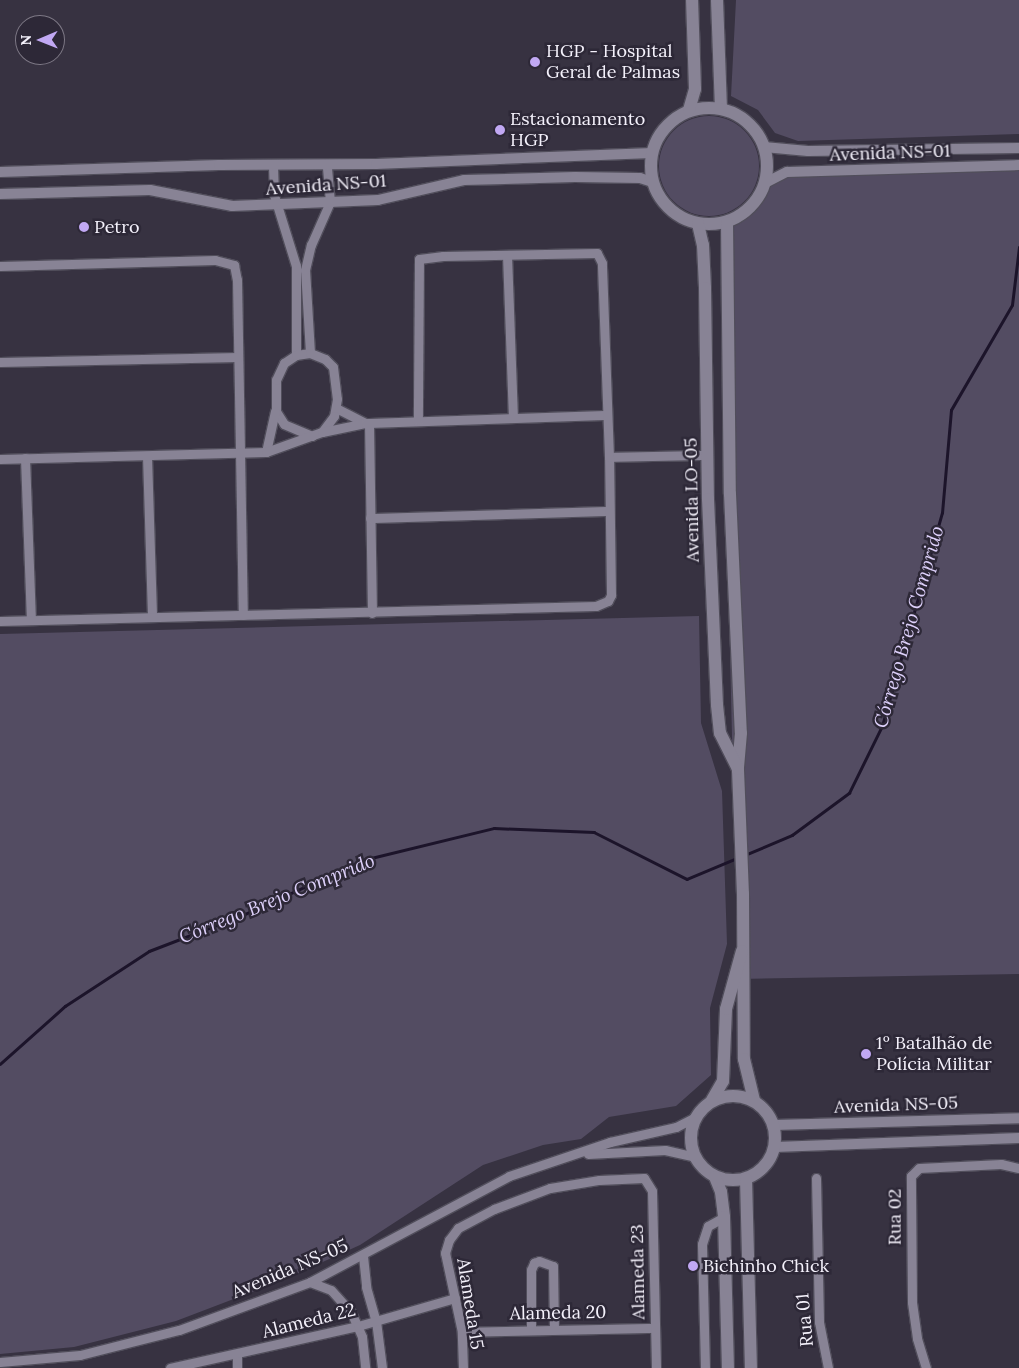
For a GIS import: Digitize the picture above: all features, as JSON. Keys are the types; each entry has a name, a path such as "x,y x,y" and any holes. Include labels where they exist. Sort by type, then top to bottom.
{"main road":[{"path":"689,110 695,89 692,0"},
{"path":"717,0 721,108"},
{"path":"721,108 748,122 764,147 767,165 765,183 750,208 727,222 698,224 674,213 665,204 652,182 652,153 660,132 689,110 721,108"},
{"name":"Avenida LO-05","path":"727,222 730,494 741,733 738,770 744,894 745,1065 754,1100"},
{"name":"Avenida LO-05","path":"698,224 703,245 705,288 708,455 718,714 720,733 738,770"},
{"name":"Avenida LO-05","path":"712,1100 723,1081 726,1009 743,949"},
{"path":"715,1177 729,1181 746,1179 764,1169 775,1146 774,1125 767,1111 754,1100 740,1096 712,1100 696,1117 691,1136 695,1157 715,1177 721,1192 724,1217 728,1368"},
{"path":"746,1179 751,1368"}],"street":[{"name":"Avenida NS-01","path":"764,147 808,151 1019,148"},
{"name":"Avenida NS-01","path":"0,172 219,165 273,166 652,153"},
{"path":"310,353 307,257 330,202 326,164"},
{"name":"Avenida NS-01","path":"765,183 787,172 1019,165"},
{"path":"273,166 272,186 296,266 296,355"},
{"name":"Avenida NS-01","path":"0,194 150,190 232,206 378,200 464,180 575,177 640,178 652,182"},
{"path":"0,621 372,613 603,605 611,595 609,457 600,257 593,252 424,257 417,262 418,420"},
{"path":"507,255 514,417"},
{"path":"0,266 224,261 234,265 236,270 241,452 243,616"},
{"path":"266,452 276,410 276,380 284,363 296,355 310,353 325,359 333,367 336,408 334,416 322,432"},
{"path":"0,362 238,356"},
{"path":"336,408 368,423"},
{"path":"276,410 284,424 312,436"},
{"path":"0,459 266,452 322,432 368,423 607,415"},
{"path":"368,423 372,613"},
{"path":"609,457 708,455"},
{"path":"147,456 152,617"},
{"path":"26,458 31,620"},
{"path":"370,518 609,511"},
{"name":"Avenida NS-05","path":"0,1362 80,1355 179,1330 310,1282 363,1256 509,1176 575,1156 610,1142 676,1127 696,1117"},
{"name":"Avenida NS-05","path":"774,1125 1019,1118"},
{"path":"775,1146 1019,1138"},
{"name":"Avenida NS-05","path":"575,1156 665,1150 695,1157"},
{"name":"Rua 02","path":"926,1368 917,1338 912,1302 911,1176 919,1168 1001,1164 1019,1168"},
{"name":"Alameda 23","path":"446,1246 458,1228 468,1221 520,1197 574,1183 644,1178 652,1191 656,1368"},
{"name":"Rua 01","path":"816,1178 819,1322 828,1368"},
{"path":"706,1368 702,1244 708,1226 724,1217"},
{"name":"Alameda 15","path":"446,1246 462,1332 463,1368"},
{"path":"363,1256 366,1287 376,1321 382,1368"},
{"path":"531,1329 531,1270 539,1261 548,1262 552,1266 554,1329"},
{"path":"310,1282 331,1290 351,1312 358,1326 365,1368"},
{"name":"Alameda 22","path":"170,1368 237,1355 358,1326 455,1298"},
{"name":"Alameda 20","path":"462,1332 531,1329 656,1328"},
{"path":"237,1355 237,1368"}],"shaded area":[{"path":"736,0 1019,0 1019,134 798,141 775,133 758,110 731,96"},
{"path":"709,116 719,117 737,124 751,138 758,156 758,176 751,194 737,208 719,215 709,216 699,215 681,208 667,194 660,176 659,166 660,156 667,138 681,124 699,117"},
{"path":"1019,165 1019,974 738,979 720,249 727,223 750,208 765,183 787,172"},
{"path":"699,616 701,723 722,791 727,944 710,1008 711,1075 676,1106 609,1117 581,1139 543,1145 483,1165 360,1245 281,1281 176,1321 74,1347 0,1354 0,634"}],"waterway":[{"name":"Córrego Brejo Comprido","path":"745,855 792,835 849,793 882,726 942,513 951,410 1012,305 1019,247"},
{"name":"Córrego Brejo Comprido","path":"0,1064 65,1006 149,951 243,915 363,860 494,828 594,832 687,879 737,858"}],"place":[{"name":"HGP - Hospital Geral de Palmas","path":"535,62"},
{"name":"Estacionamento HGP","path":"500,130"},
{"name":"Petro","path":"84,227"},
{"name":"1º Batalhão de Polícia Militar","path":"866,1054"},
{"name":"Bichinho Chick","path":"693,1266"}]}
